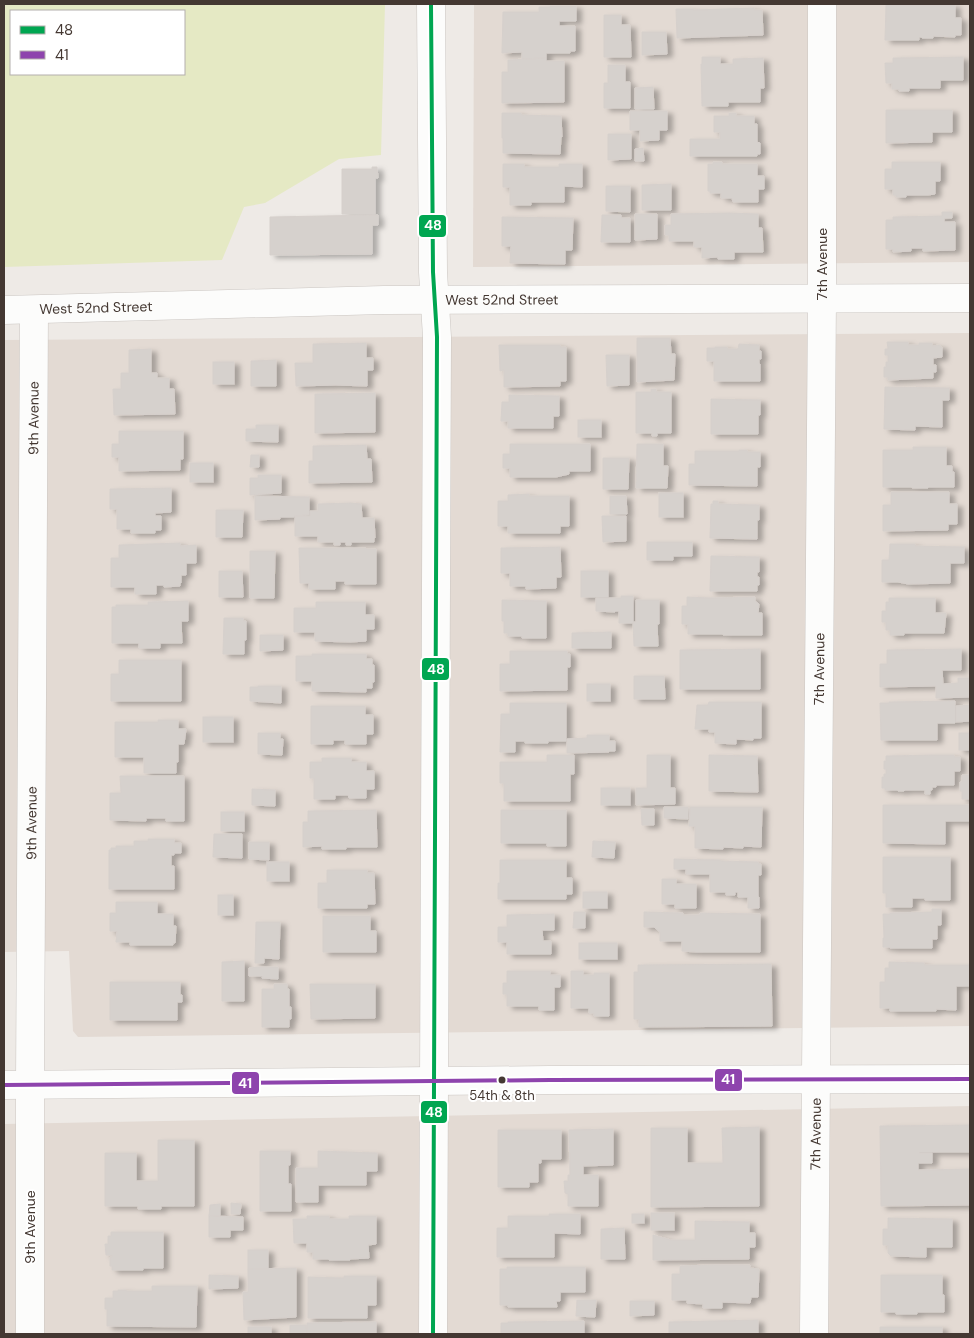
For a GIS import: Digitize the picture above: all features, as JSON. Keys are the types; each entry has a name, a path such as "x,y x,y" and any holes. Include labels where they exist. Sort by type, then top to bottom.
{"street":[{"path":"432,4 433,272 437,347 433,1334"},
{"name":"7th Avenue","path":"814,1334 822,299 822,4"},
{"name":"West 52nd Street","path":"4,310 374,300 970,298"},
{"name":"9th Avenue","path":"30,1334 17,1085 34,310"},
{"path":"17,1085 970,1079"}],"shaded area":[{"path":"474,4 970,4 970,262 473,267"},
{"path":"970,333 970,1026 78,1037 73,1031 69,951 4,952 4,340"},
{"path":"970,1106 970,1334 4,1334 4,1124"}],"green space":[{"path":"4,4 385,4 381,155 339,159 265,203 244,207 222,260 4,267"}],"building":[{"path":"886,5 955,5 955,18 961,18 961,35 955,35 955,37 919,37 919,40 885,40"},
{"path":"576,6 576,21 559,21 559,26 575,26 575,51 570,51 570,53 546,53 546,58 522,59 522,52 502,53 503,12 539,12 539,7"},
{"path":"754,8 754,10 762,10 763,35 677,38 676,9"},
{"path":"604,15 621,15 621,25 630,25 631,57 604,57"},
{"path":"642,32 666,32 667,54 642,55"},
{"path":"702,57 720,57 720,64 733,64 733,59 763,58 764,88 760,88 760,102 728,102 728,106 702,106"},
{"path":"963,57 963,80 940,80 940,88 909,88 909,91 899,91 899,89 892,89 892,83 886,83 885,63 893,63 893,58"},
{"path":"546,58 546,61 564,61 564,102 502,103 502,72 508,72 508,60"},
{"path":"608,65 625,65 625,82 630,82 630,108 604,108 604,83 608,83"},
{"path":"653,87 654,109 635,109 635,88"},
{"path":"886,110 952,110 952,132 932,132 932,142 886,143"},
{"path":"630,111 667,111 667,130 659,130 659,140 640,141 640,130 630,130"},
{"path":"502,113 561,116 562,137 560,154 503,153"},
{"path":"729,113 736,113 736,116 754,116 754,124 757,124 757,142 760,143 760,154 757,154 757,156 690,156 690,139 720,139 720,132 714,132 714,116 729,116"},
{"path":"608,134 631,134 631,159 608,160"},
{"path":"643,148 644,161 635,161 635,149"},
{"path":"713,162 722,162 722,164 757,164 757,176 764,176 764,189 758,189 758,202 733,202 732,198 721,198 721,193 710,193 708,191 708,164 713,164"},
{"path":"892,162 940,162 940,181 935,181 935,194 906,195 906,197 896,197 896,195 893,195 893,189 885,189 885,169 892,169"},
{"path":"503,164 524,164 524,167 559,167 559,164 582,164 582,187 564,186 564,202 531,202 531,205 510,205 510,187 503,187"},
{"path":"372,167 377,167 378,178 375,178 375,214 342,214 342,169 372,169"},
{"path":"671,184 671,210 642,210 642,185"},
{"path":"606,186 630,186 630,212 606,211"},
{"path":"942,212 952,212 952,218 944,218 944,222 955,222 955,250 923,251 923,248 911,248 911,251 893,252 893,249 886,249 886,220 893,220 893,217 942,216"},
{"path":"635,214 657,214 657,239 635,240"},
{"path":"671,214 758,214 758,228 762,228 763,252 734,252 734,259 702,258 702,247 694,247 694,241 669,241 669,235 665,235 665,225 671,225"},
{"path":"378,215 378,225 372,225 372,254 270,255 270,217"},
{"path":"602,215 621,215 621,218 630,218 630,242 601,242"},
{"path":"502,217 573,218 572,250 565,250 565,264 510,263 511,246 502,246"},
{"path":"637,338 670,338 671,354 675,354 674,380 637,382"},
{"path":"887,342 908,342 908,345 932,343 932,346 940,345 942,347 942,357 933,358 936,372 933,372 933,378 888,380 888,377 884,377 884,367 886,367 886,362 888,362 888,355 885,355 885,349 888,349"},
{"path":"366,343 366,358 373,358 373,370 367,370 367,386 296,386 295,363 313,363 313,344"},
{"path":"739,344 759,345 759,351 761,351 761,359 759,359 760,381 714,381 714,361 707,361 707,348 727,347 727,349 738,349"},
{"path":"499,345 560,345 560,347 566,347 566,381 560,381 560,386 504,387 504,370 500,371"},
{"path":"151,349 151,373 157,373 157,378 169,378 169,389 174,389 175,414 114,415 113,389 121,389 121,373 129,373 129,350"},
{"path":"606,355 629,355 629,385 607,386"},
{"path":"276,360 276,386 251,386 251,361"},
{"path":"213,362 234,362 234,384 213,384"},
{"path":"885,387 949,388 949,400 942,400 942,427 915,426 915,430 884,429"},
{"path":"651,389 656,389 656,392 671,392 671,433 657,433 657,436 652,436 652,433 636,433 636,392 651,392"},
{"path":"375,393 375,432 315,433 315,394"},
{"path":"509,395 559,396 559,416 553,416 553,428 508,428 508,421 501,421 502,402 509,402"},
{"path":"711,399 760,400 758,434 711,434"},
{"path":"578,420 601,420 601,437 578,437"},
{"path":"256,425 278,425 278,442 246,441 246,429 256,429"},
{"path":"119,431 183,431 183,459 180,459 180,470 119,471 119,457 112,457 112,444 119,444"},
{"path":"510,444 590,444 590,471 569,471 569,474 556,477 510,477 510,468 503,468 503,454 510,454"},
{"path":"637,444 663,444 663,466 668,466 667,488 636,488"},
{"path":"366,445 367,459 371,459 372,482 309,483 309,461 313,461 313,446"},
{"path":"913,447 946,447 946,466 952,466 954,487 883,487 883,450 913,450"},
{"path":"739,450 760,452 760,467 757,467 757,486 689,485 689,464 695,464 695,451"},
{"path":"251,455 259,455 259,467 250,467"},
{"path":"603,458 629,458 628,489 603,489"},
{"path":"190,463 213,463 213,482 190,482"},
{"path":"258,475 281,475 281,493 250,495 250,478 258,478"},
{"path":"171,488 171,512 155,513 155,516 161,516 161,530 155,530 155,533 131,533 131,529 117,529 117,509 110,509 110,489"},
{"path":"891,492 949,492 949,504 957,504 957,524 948,524 948,530 883,531 883,505 891,505"},
{"path":"659,493 683,493 683,517 659,517"},
{"path":"529,494 529,496 569,496 569,526 560,526 560,533 508,533 508,526 498,526 498,501 508,501 508,495"},
{"path":"255,496 309,497 309,515 255,520"},
{"path":"610,496 626,496 627,514 610,514"},
{"path":"713,501 718,501 718,504 759,505 757,539 710,538 711,504 713,504"},
{"path":"318,504 361,504 362,518 374,518 374,542 351,542 351,545 346,545 346,542 340,542 340,545 334,545 334,542 318,542 318,536 295,536 295,516 310,516 310,511 318,511"},
{"path":"216,510 243,510 242,537 216,537"},
{"path":"602,516 626,516 626,541 603,542"},
{"path":"647,542 692,542 692,556 673,556 673,560 647,560"},
{"path":"180,543 180,546 196,545 196,563 186,563 186,575 181,575 180,586 164,587 164,585 156,585 156,594 135,594 135,587 111,587 111,558 119,558 119,545"},
{"path":"890,544 964,547 964,563 950,563 950,583 908,584 882,582 882,560 889,560"},
{"path":"560,547 561,577 556,577 556,588 526,589 526,586 510,586 510,573 501,573 501,548"},
{"path":"299,548 376,549 376,584 345,584 345,581 335,581 335,589 309,589 309,583 300,583"},
{"path":"250,551 275,551 274,598 250,598"},
{"path":"711,556 759,557 757,577 759,577 759,585 757,585 757,591 710,591"},
{"path":"219,571 242,571 243,597 219,597"},
{"path":"581,571 608,571 608,597 581,597"},
{"path":"621,596 633,596 633,623 619,623 619,611 596,611 596,598 621,598"},
{"path":"687,597 755,597 755,601 759,604 758,613 762,613 762,635 688,634 688,624 682,624 682,606 687,606"},
{"path":"889,598 935,598 935,613 946,613 944,633 890,635 890,630 886,630 886,622 882,622 882,611 886,611 886,602 889,602"},
{"path":"502,600 546,601 546,638 522,638 522,636 508,636 508,633 504,633"},
{"path":"636,600 659,600 658,646 634,646 633,622 636,622"},
{"path":"188,601 188,621 181,621 182,643 160,643 160,648 139,648 139,643 112,643 112,607 116,607 116,605 148,605 148,602"},
{"path":"316,602 365,602 365,615 374,615 374,629 366,629 366,641 350,642 315,641 315,632 294,632 294,608 316,608"},
{"path":"224,618 243,618 243,621 246,621 244,654 223,654"},
{"path":"611,632 611,648 572,648 572,633"},
{"path":"260,635 283,635 283,650 260,651"},
{"path":"760,649 760,689 680,689 680,650"},
{"path":"961,649 961,670 942,670 943,684 958,683 958,678 970,678 970,697 936,698 936,686 880,687 880,664 887,664 887,650"},
{"path":"510,651 567,651 567,654 570,654 570,667 567,667 567,690 500,691 500,664 510,664"},
{"path":"312,654 366,654 366,659 372,659 372,665 374,665 372,688 366,688 366,692 312,691 312,681 296,681 296,656 312,656"},
{"path":"119,660 181,660 181,701 111,701 111,674 119,674"},
{"path":"634,676 664,676 665,699 634,699"},
{"path":"587,684 610,684 610,701 587,701"},
{"path":"281,686 281,703 250,701 250,687"},
{"path":"955,701 955,723 937,723 937,740 881,740 880,703"},
{"path":"709,702 761,702 761,738 753,738 753,740 736,739 736,744 715,743 715,732 709,732 709,729 695,729 697,705 708,705"},
{"path":"510,703 566,703 566,741 525,743 525,741 515,741 515,752 500,752 501,714 510,714"},
{"path":"970,705 970,721 956,722 956,706"},
{"path":"311,706 365,706 365,715 373,715 373,734 366,734 366,744 345,744 345,740 333,740 333,744 311,744"},
{"path":"203,717 233,717 233,742 203,742"},
{"path":"158,720 178,720 178,729 186,729 184,744 178,744 176,773 144,773 144,757 115,757 115,722 158,722"},
{"path":"258,733 280,733 280,739 283,739 282,755 258,754"},
{"path":"959,733 970,733 970,750 959,750"},
{"path":"587,735 609,735 609,741 615,741 615,751 567,753 567,739 587,738"},
{"path":"547,755 574,755 574,774 570,774 570,801 504,801 504,783 500,783 500,762 547,762"},
{"path":"647,755 670,755 670,788 675,788 675,804 636,805 636,788 647,788"},
{"path":"709,755 757,756 758,792 709,791"},
{"path":"954,755 954,757 960,757 960,771 954,771 954,785 936,785 936,787 932,787 932,790 930,790 930,794 925,794 925,790 898,791 882,788 882,777 886,774 884,761 886,761 886,756"},
{"path":"322,758 351,758 351,762 366,762 366,771 374,771 374,789 366,789 366,798 349,798 348,795 335,795 335,799 314,799 314,778 310,778 310,762 322,762"},
{"path":"962,775 970,775 970,799 962,799 960,782 962,782"},
{"path":"120,776 184,776 184,821 166,821 166,818 146,818 146,821 110,820 110,793 121,793"},
{"path":"601,788 630,788 630,805 601,805"},
{"path":"252,789 275,790 275,806 252,805"},
{"path":"883,805 970,805 970,821 945,821 945,844 883,843"},
{"path":"664,807 688,807 688,819 664,818"},
{"path":"690,807 762,807 761,847 695,848 695,826 689,826"},
{"path":"641,809 654,809 654,825 642,825"},
{"path":"376,810 377,847 322,849 322,846 303,847 303,822 308,822 308,811"},
{"path":"501,810 566,810 566,846 547,846 547,843 501,843"},
{"path":"221,812 244,812 244,831 221,831"},
{"path":"214,834 242,834 242,858 213,857"},
{"path":"148,839 174,839 174,843 181,843 181,853 171,855 171,866 174,866 174,889 109,889 109,850 116,848 116,846 134,846 134,841 148,841"},
{"path":"593,841 615,842 614,858 592,857"},
{"path":"249,842 269,842 269,860 249,859"},
{"path":"883,857 950,857 950,900 912,898 912,907 886,907 886,893 883,893"},
{"path":"674,859 758,862 758,864 761,864 761,875 758,875 759,908 748,908 748,897 738,897 738,892 735,892 735,895 726,895 726,892 710,892 710,874 686,874 686,869 674,869"},
{"path":"500,860 566,860 566,878 572,878 572,894 566,894 566,899 498,899"},
{"path":"267,862 289,862 289,881 267,881"},
{"path":"327,870 367,870 367,873 374,873 375,904 367,904 367,908 318,908 318,883 327,883"},
{"path":"662,879 676,879 676,884 696,884 696,908 675,908 675,904 662,904"},
{"path":"583,892 607,892 607,908 583,908"},
{"path":"218,895 233,895 233,915 218,915"},
{"path":"116,902 157,902 157,914 173,914 173,926 176,926 175,943 173,945 130,945 130,942 116,942 117,931 110,931 110,913 116,913"},
{"path":"932,909 941,909 941,925 937,925 937,939 932,939 932,948 883,947 883,914 932,912"},
{"path":"574,912 585,912 585,928 573,928"},
{"path":"644,912 683,913 683,915 700,915 700,913 760,914 760,952 682,951 682,941 660,941 660,932 654,927 644,927"},
{"path":"554,914 554,930 542,930 543,941 551,941 551,954 507,954 507,942 498,942 498,927 507,927 507,915"},
{"path":"323,916 370,916 370,931 376,931 376,952 323,952"},
{"path":"256,922 280,922 279,959 264,958 264,963 255,963"},
{"path":"579,943 617,943 617,959 579,959"},
{"path":"244,961 244,1001 222,1001 222,962"},
{"path":"889,962 924,963 924,965 970,964 970,986 956,986 956,1010 890,1011 890,1008 880,1008 880,982 885,982 885,968 889,968"},
{"path":"771,964 772,1026 639,1027 639,1019 634,1019 634,972 638,972 638,965"},
{"path":"278,967 278,979 249,976 249,968"},
{"path":"507,971 550,971 550,975 560,975 560,987 554,987 554,1010 539,1010 539,1006 507,1006 507,994 503,994 503,983 507,983"},
{"path":"571,971 583,971 583,975 609,973 609,1016 594,1016 594,1013 589,1013 589,1008 571,1008"},
{"path":"110,982 180,982 182,1002 177,1002 177,1020 110,1020"},
{"path":"274,984 287,984 287,989 289,989 291,1019 289,1019 289,1027 262,1027 262,989 274,989"},
{"path":"310,984 375,984 375,1018 311,1019"},
{"path":"970,1125 970,1152 919,1152 932,1153 932,1163 918,1163 918,1170 970,1169 970,1205 881,1206 880,1126"},
{"path":"759,1127 759,1206 651,1207 651,1128 687,1128 687,1163 723,1163 722,1128"},
{"path":"613,1129 613,1165 583,1166 583,1175 598,1175 598,1206 568,1206 568,1194 565,1193 564,1181 568,1181 568,1175 570,1175 569,1130"},
{"path":"498,1130 561,1130 561,1159 541,1159 541,1163 538,1163 538,1182 529,1182 529,1187 498,1187"},
{"path":"158,1140 194,1140 194,1206 161,1206 161,1209 138,1209 138,1206 105,1206 105,1153 136,1153 136,1181 158,1181"},
{"path":"260,1151 290,1151 288,1184 291,1184 291,1211 260,1211"},
{"path":"318,1151 377,1153 377,1171 366,1171 366,1185 318,1185 318,1202 296,1202 296,1168 318,1168"},
{"path":"231,1203 241,1204 240,1214 231,1214"},
{"path":"220,1204 220,1216 209,1216 210,1205"},
{"path":"651,1213 674,1213 674,1230 651,1230"},
{"path":"549,1214 580,1214 580,1234 554,1233 554,1257 497,1257 497,1228 508,1228 508,1216 549,1216"},
{"path":"632,1214 644,1214 644,1223 632,1223"},
{"path":"209,1216 243,1217 243,1230 230,1230 230,1237 209,1237"},
{"path":"307,1216 329,1216 329,1219 349,1219 349,1216 376,1216 376,1244 368,1245 369,1258 350,1260 313,1259 313,1252 307,1252 307,1243 294,1243 293,1219 307,1219"},
{"path":"888,1218 952,1219 952,1247 926,1247 926,1257 891,1256 888,1253 888,1245 883,1245 883,1229 888,1229"},
{"path":"695,1221 749,1222 749,1233 755,1233 755,1247 749,1247 749,1259 653,1260 653,1235 671,1240 695,1240"},
{"path":"624,1228 625,1259 601,1259 601,1229"},
{"path":"111,1232 163,1232 163,1268 112,1270 110,1257 112,1255 106,1255 105,1244 108,1244 108,1236 111,1236"},
{"path":"248,1250 268,1250 268,1269 248,1269"},
{"path":"750,1265 750,1268 759,1269 758,1297 751,1297 750,1303 722,1302 722,1308 703,1308 703,1304 687,1303 687,1300 672,1300 672,1274 680,1274 680,1266"},
{"path":"507,1267 585,1267 585,1292 560,1292 560,1301 556,1301 557,1307 508,1307 508,1305 500,1305 500,1269 507,1269"},
{"path":"296,1268 296,1317 244,1320 243,1292 248,1292 248,1269"},
{"path":"209,1275 238,1276 238,1288 209,1289"},
{"path":"881,1275 942,1275 944,1312 896,1314 896,1312 881,1312"},
{"path":"344,1276 376,1276 376,1305 367,1305 367,1318 308,1318 308,1277 344,1278"},
{"path":"152,1286 197,1286 196,1327 107,1326 105,1298 113,1298 113,1291 118,1290 152,1291"},
{"path":"577,1300 596,1300 595,1317 576,1316"},
{"path":"630,1301 654,1301 654,1315 630,1316"},
{"path":"758,1320 758,1334 669,1334 669,1322"},
{"path":"584,1321 584,1334 501,1334 501,1323"},
{"path":"376,1322 376,1334 307,1334 307,1323"},
{"path":"290,1325 306,1325 307,1334 290,1334"},
{"path":"248,1327 271,1327 271,1334 248,1334"},
{"path":"880,1327 942,1327 942,1334 880,1334"}],"transit line":[{"name":"48","path":"431,4 433,272 437,337 433,1334"},
{"name":"41","path":"4,1085 550,1080 970,1079"}],"place":[{"name":"54th & 8th","path":"502,1080"}]}
